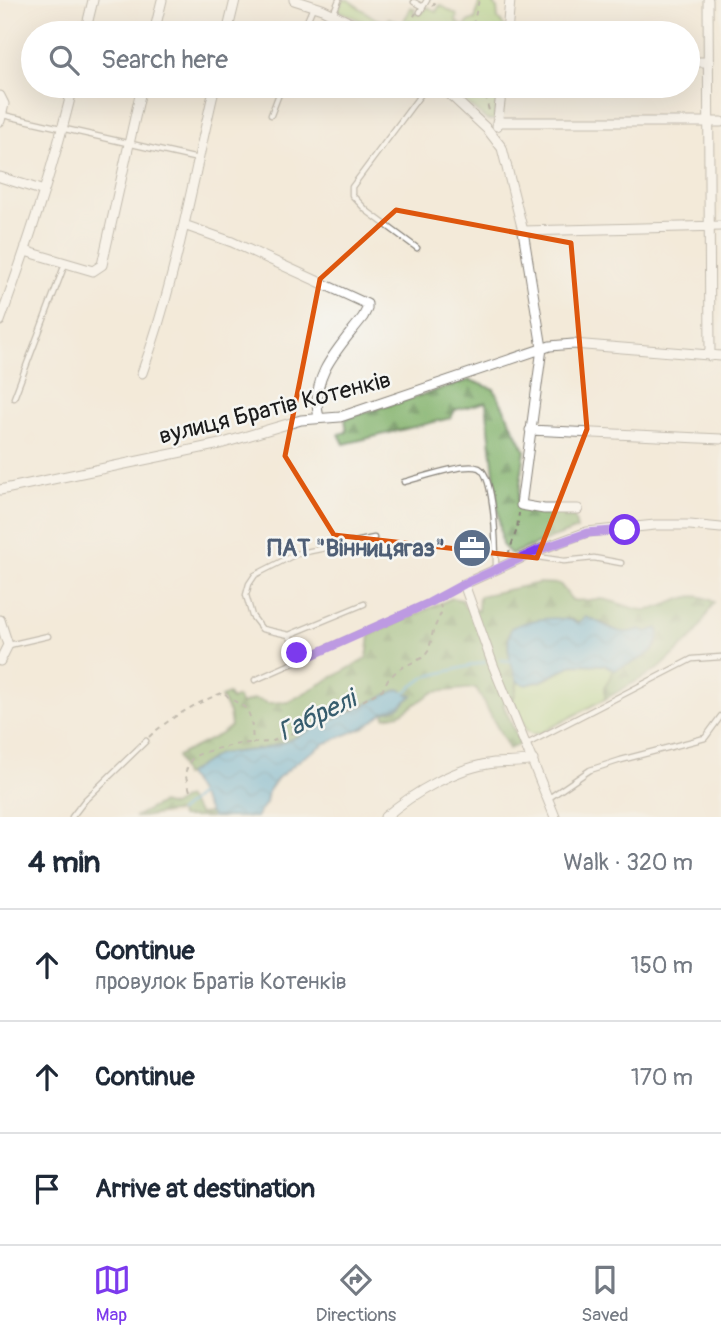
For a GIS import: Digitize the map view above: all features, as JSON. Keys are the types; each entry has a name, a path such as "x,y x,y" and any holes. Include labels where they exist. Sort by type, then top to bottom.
{"street":[{"path":"88,21 93,0"},
{"path":"157,21 162,0"},
{"path":"230,21 235,0"},
{"path":"294,0 347,21"},
{"path":"508,21 510,0"},
{"path":"708,0 710,356"},
{"path":"700,62 709,62"},
{"path":"0,96 4,104 1,118"},
{"path":"0,321 44,191 70,98"},
{"path":"25,251 93,271 102,265 139,98"},
{"path":"142,373 161,321 212,98"},
{"path":"453,98 502,148 523,230 542,348 521,505 544,509 578,509"},
{"path":"495,139 500,98"},
{"path":"497,123 721,122"},
{"path":"0,177 44,191"},
{"path":"184,225 232,242 367,304 363,317 326,365 318,383 316,396 319,418"},
{"path":"523,230 721,226"},
{"name":"вулиця Братів Котенків","path":"0,491 220,444 301,420 340,417 542,348 573,344 721,356"},
{"path":"530,430 721,439"},
{"path":"555,817 493,665 464,584 526,555 598,531 667,525 721,527"},
{"path":"0,620 8,645 0,661"},
{"path":"385,817 421,790 467,770 493,763 533,760"}],"lane":[{"path":"333,14 339,0"},
{"path":"414,2 422,9 427,0"},
{"path":"307,21 313,6"},
{"path":"271,115 277,98"},
{"path":"417,248 368,211 352,195 352,187 418,98"},
{"path":"1,118 198,159"},
{"path":"14,398 66,262"},
{"path":"404,482 463,467 478,467 485,473 496,545 496,569"},
{"path":"364,604 289,635 262,629 252,616 246,595 255,575 296,554 374,538"},
{"path":"526,555 564,561 594,558 621,563"},
{"path":"255,680 439,598 464,584"},
{"path":"289,635 301,660"},
{"path":"8,645 48,636"},
{"path":"527,744 692,659 721,657"},
{"path":"548,799 590,771 705,738 721,716"},
{"path":"72,817 85,800 146,741"}],"path":[{"path":"474,21 479,0"},
{"path":"410,21 415,13 422,9"},
{"path":"486,98 491,120 497,123"},
{"path":"509,563 507,556 517,529 521,505"},
{"path":"190,790 185,773 193,757 244,742 271,743 349,709 383,689 388,678 399,669 424,657 429,650 433,631 442,611 439,598"},
{"path":"146,741 163,724 208,698 224,692 228,698 245,707 252,725 253,743"}],"highlighted area":[{"path":"396,210 571,243 587,429 537,558 334,535 285,456 320,279"}],"green space":[{"path":"343,0 348,0 382,21 362,21 338,10"},
{"path":"480,0 491,0 497,8 500,21 469,21 475,20"},
{"path":"440,5 457,15 456,21 404,21 411,7 415,9 413,13 417,14 428,7 436,12"},
{"path":"460,98 498,98 494,120 487,120"},
{"path":"470,380 494,389 525,450 517,507 573,511 577,529 511,554 502,545 486,402 455,410 451,418 344,444 339,434 347,432 345,419"},
{"path":"539,583 560,584 572,600 605,600 641,610 696,596 714,602 695,635 661,667 605,699 605,687 614,670 652,651 659,637 658,628 647,632 640,629 623,633 603,623 570,619 511,628 508,645 517,684 514,698 503,704 520,744 509,749 476,688 434,692 400,714 385,717 384,712 399,707 412,696 399,689 285,742 262,749 218,754 184,776 177,756 221,734 231,726 229,713 221,697 228,694 231,700 237,697 241,704 255,699 268,703 288,702 367,658 370,635 452,598 462,600 465,607 478,611 479,596"},
{"path":"574,664 605,665 614,670 605,687 605,699 541,733 532,734 526,730 512,699 518,682 539,682"},
{"path":"186,797 199,814 210,813 212,817 180,817 179,812 134,817 161,803 172,806"}],"water":[{"path":"586,617 625,632 640,629 647,632 658,628 659,637 652,651 614,670 605,665 574,664 541,681 526,685 518,682 509,655 511,628 544,619 562,619 578,623"},
{"path":"399,689 412,696 365,727 326,743 301,759 278,778 256,817 212,817 187,774 218,754 262,749 285,742"}],"waterway":[{"name":"Габрелі","path":"501,660 511,661"},
{"name":"Габрелі","path":"404,693 425,677 485,662"},
{"name":"Габрелі","path":"179,812 200,794"}],"place":[{"name":"ПАТ \"Вінницягаз\"","path":"472,548"}],"route":[{"path":"297,653 301,660 541,549 587,533 625,530"}]}
